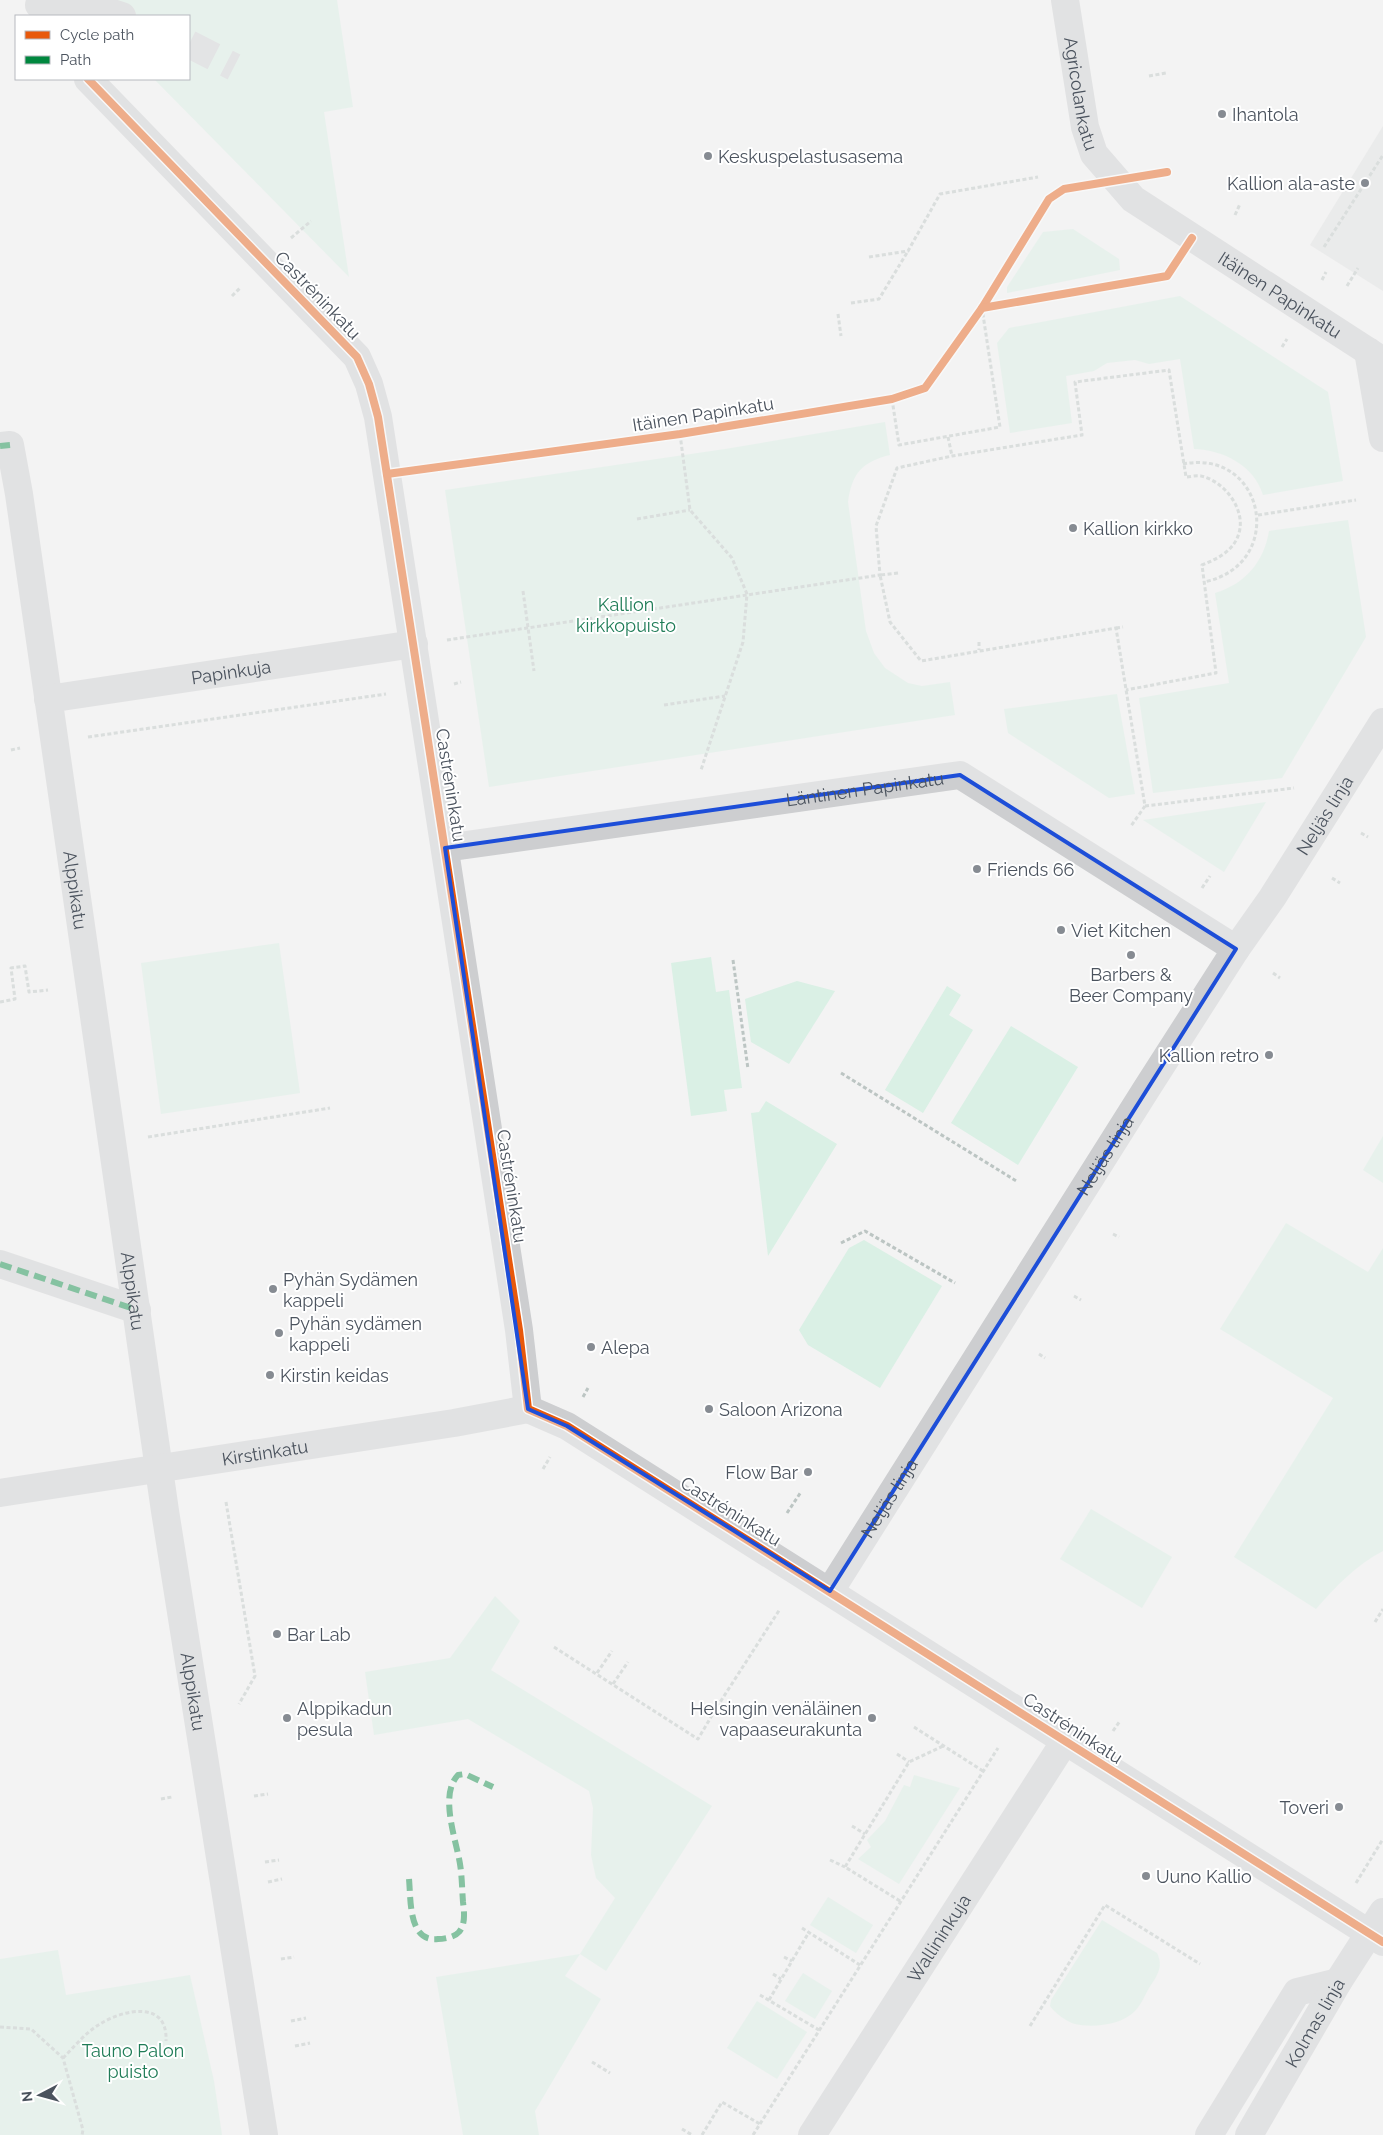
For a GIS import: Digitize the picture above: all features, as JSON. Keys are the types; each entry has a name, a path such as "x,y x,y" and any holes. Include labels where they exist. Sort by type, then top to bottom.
{"street":[{"name":"Agricolankatu","path":"1065,0 1085,127 1094,154 1115,181"},
{"path":"40,7 93,7 119,15"},
{"name":"Castréninkatu","path":"89,80 357,357 370,384 378,417 414,644 518,1322 528,1409 567,1426 1065,1741 1378,1929"},
{"name":"Itäinen Papinkatu","path":"1115,181 1133,199 1376,356 1383,438"},
{"name":"Alppikatu","path":"5,445 19,494 159,1467 264,2135"},
{"name":"Papinkuja","path":"48,699 414,644"},
{"name":"Neljäs linja","path":"830,1591 1236,949 1272,898 1383,722"},
{"name":"Läntinen Papinkatu","path":"445,848 960,775 1236,949"},
{"path":"0,1264 137,1310"},
{"name":"Kirstinkatu","path":"0,1493 528,1409"},
{"name":"Wallininkuja","path":"812,2135 1065,1741"},
{"name":"Kolmas linja","path":"1250,2135 1338,1982 1378,1929"},
{"path":"1209,2135 1297,1992 1338,1982"}],"path":[{"path":"1149,76 1166,73"},
{"path":"1324,247 1383,155"},
{"path":"851,303 879,299 940,194 1038,177"},
{"path":"1235,215 1240,204"},
{"path":"294,236 310,221"},
{"path":"869,257 908,251"},
{"path":"1347,286 1358,268"},
{"path":"976,316 989,303"},
{"path":"892,399 899,445 1000,427 982,308"},
{"path":"838,314 841,336"},
{"path":"1123,627 921,661 890,622 880,575 876,526 897,468 952,456 1082,435 1075,382 1169,370 1186,478 1200,475 1214,482 1227,492 1236,504 1239,515 1239,533 1225,554 1202,565 1216,673 1126,690"},
{"path":"882,401 900,396"},
{"path":"680,434 690,510 732,558 747,594 743,642 701,770"},
{"path":"948,437 952,456"},
{"path":"1183,464 1202,462 1214,464 1238,477 1252,496 1258,515 1257,532 1253,544 1240,564 1223,576 1204,582"},
{"path":"1258,515 1356,500"},
{"path":"637,519 690,510"},
{"path":"414,644 898,573"},
{"path":"523,591 534,671"},
{"path":"1116,628 1145,806 1131,826"},
{"path":"979,642 979,650"},
{"path":"11,750 461,682"},
{"path":"664,705 725,696"},
{"path":"1145,806 1294,788"},
{"path":"1361,833 1368,837"},
{"path":"1332,878 1340,883"},
{"path":"733,960 748,1069"},
{"path":"0,1002 15,999 10,968 25,966 29,992 48,990"},
{"path":"1273,973 1280,978"},
{"path":"1222,1056 1229,1061"},
{"path":"841,1073 1018,1182"},
{"path":"112,1142 330,1108"},
{"path":"841,1243 865,1231 955,1283"},
{"path":"1113,1234 1119,1237"},
{"path":"1074,1296 1081,1300"},
{"path":"1039,1354 1045,1358"},
{"path":"787,1513 801,1492"},
{"path":"226,1502 255,1676 239,1704"},
{"path":"554,1646 698,1739 780,1609"},
{"path":"1375,1622 1383,1609"},
{"path":"596,1673 612,1651"},
{"path":"613,1684 628,1662"},
{"path":"914,1727 983,1771"},
{"path":"845,1867 909,1762 943,1746"},
{"path":"753,2135 998,1748"},
{"path":"897,1754 909,1762"},
{"path":"254,1796 268,1794"},
{"path":"161,1799 172,1797"},
{"path":"852,1826 865,1834"},
{"path":"266,1862 279,1860"},
{"path":"830,1860 845,1867 900,1901"},
{"path":"268,1882 282,1879"},
{"path":"1030,2026 1105,1905 1200,1964"},
{"path":"802,1928 860,1965"},
{"path":"769,2000 809,1932"},
{"path":"784,1956 792,1961"},
{"path":"281,1959 294,1957"},
{"path":"773,1974 781,1979"},
{"path":"760,1995 819,2030"},
{"path":"63,2058 99,2024 135,2012 144,2011 155,2014 163,2021 166,2041"},
{"path":"291,2021 306,2018"},
{"path":"0,2027 31,2029 63,2058 84,2130 82,2135"},
{"path":"295,2046 310,2043"},
{"path":"592,2062 610,2073"},
{"path":"702,2135 722,2102 760,2124"},
{"path":"682,2129 692,2135"}],"highlighted area":[{"path":"960,775 1236,949 830,1591 567,1426 528,1409 445,848"}],"shaded area":[{"name":"Kallion ala-aste","path":"1383,126 1383,291 1310,245"}],"green space":[{"path":"112,0 337,0 353,107 324,112 349,277 155,80 190,80 190,15 105,15"},
{"path":"1073,229 1119,259 1120,270 1007,293 1007,287 1043,232"},
{"path":"1180,296 1328,392 1343,481 1263,495 1259,484 1252,475 1236,461 1216,452 1194,449 1180,359 1149,364 1135,360 1107,363 1094,371 1066,376 1072,423 1010,433 997,343 1009,328"},
{"name":"Kallion kirkkopuisto","path":"885,422 890,455 872,461 860,470 852,483 848,502 866,631 874,653 885,668 908,683 922,686 950,682 955,715 489,787 445,490 725,449"},
{"path":"1348,520 1366,637 1282,778 1153,793 1139,698 1229,683 1215,593 1226,589 1244,578 1258,562 1269,531"},
{"path":"1117,694 1135,794 1109,798 1008,733 1004,709"},
{"path":"1266,802 1224,872 1143,820"},
{"path":"279,943 300,1093 161,1114 141,963"},
{"path":"711,957 716,992 729,990 742,1088 724,1090 727,1111 691,1116 671,963"},
{"path":"797,981 835,991 789,1064 751,1042 745,999"},
{"path":"947,986 961,995 949,1015 973,1030 923,1113 885,1090"},
{"path":"1011,1026 1078,1067 1018,1165 951,1123"},
{"path":"766,1101 837,1144 768,1256 751,1113 759,1112"},
{"path":"1383,1136 1383,1183 1363,1170"},
{"path":"1286,1223 1368,1272 1383,1248 1383,1551 1347,1577 1316,1609 1234,1557 1333,1398 1220,1329"},
{"path":"864,1240 942,1286 880,1388 808,1345 799,1330 849,1248"},
{"path":"1091,1509 1172,1557 1142,1608 1060,1559"},
{"path":"495,1596 520,1621 491,1670 712,1806 606,1971 580,1954 615,1898 596,1878 591,1855 593,1808 589,1791 468,1719 374,1735 365,1672 450,1658"},
{"path":"914,1775 960,1788 899,1884 858,1859 871,1847 867,1840 885,1821 904,1785 910,1787"},
{"path":"828,1897 873,1925 856,1953 810,1925"},
{"path":"1102,1920 1157,1953 1160,1963 1159,1971 1139,2006 1123,2020 1090,2026 1075,2024 1065,2019 1050,2006 1051,2000"},
{"name":"Tauno Palon puisto","path":"58,1950 66,1995 190,1975 214,2081 222,2135 0,2135 0,1959"},
{"path":"580,1954 565,1976 601,1999 535,2111 539,2135 463,2135 436,1977"},
{"path":"803,1973 832,1991 815,2019 785,2001"},
{"path":"757,2001 807,2032 777,2079 727,2048"}],"tunnel":[{"path":"190,45 234,67"}],"marked path":[{"path":"0,446 10,445"},
{"path":"0,1264 137,1310"},
{"path":"409,1879 413,1918 421,1934 428,1938 438,1939 457,1934 463,1925 464,1913 461,1869 450,1818 449,1805 452,1784 458,1775 465,1774 493,1787"}],"cycle path":[{"path":"89,80 357,357 369,384 378,417 519,1330 528,1409 567,1426 1383,1942"},
{"path":"982,308 1049,199 1064,189 1167,172"},
{"path":"387,474 680,434 892,399 925,388 982,308 1167,276 1192,238"}],"place":[{"name":"Ihantola","path":"1222,114"},
{"name":"Keskuspelastusasema","path":"708,156"},
{"name":"Kallion ala-aste","path":"1365,183"},
{"name":"Kallion kirkko","path":"1073,528"},
{"name":"Friends 66","path":"977,869"},
{"name":"Viet Kitchen","path":"1061,930"},
{"name":"Barbers & Beer Company","path":"1131,955"},
{"name":"Kallion retro","path":"1269,1055"},
{"name":"Pyhän Sydämen kappeli","path":"273,1289"},
{"name":"Pyhän sydämen kappeli","path":"279,1333"},
{"name":"Alepa","path":"591,1347"},
{"name":"Kirstin keidas","path":"270,1375"},
{"name":"Saloon Arizona","path":"709,1409"},
{"name":"Flow Bar","path":"808,1472"},
{"name":"Bar Lab","path":"277,1634"},
{"name":"Alppikadun pesula","path":"287,1718"},
{"name":"Helsingin venäläinen vapaaseurakunta","path":"872,1718"},
{"name":"Toveri","path":"1339,1807"},
{"name":"Uuno Kallio","path":"1146,1876"}]}
